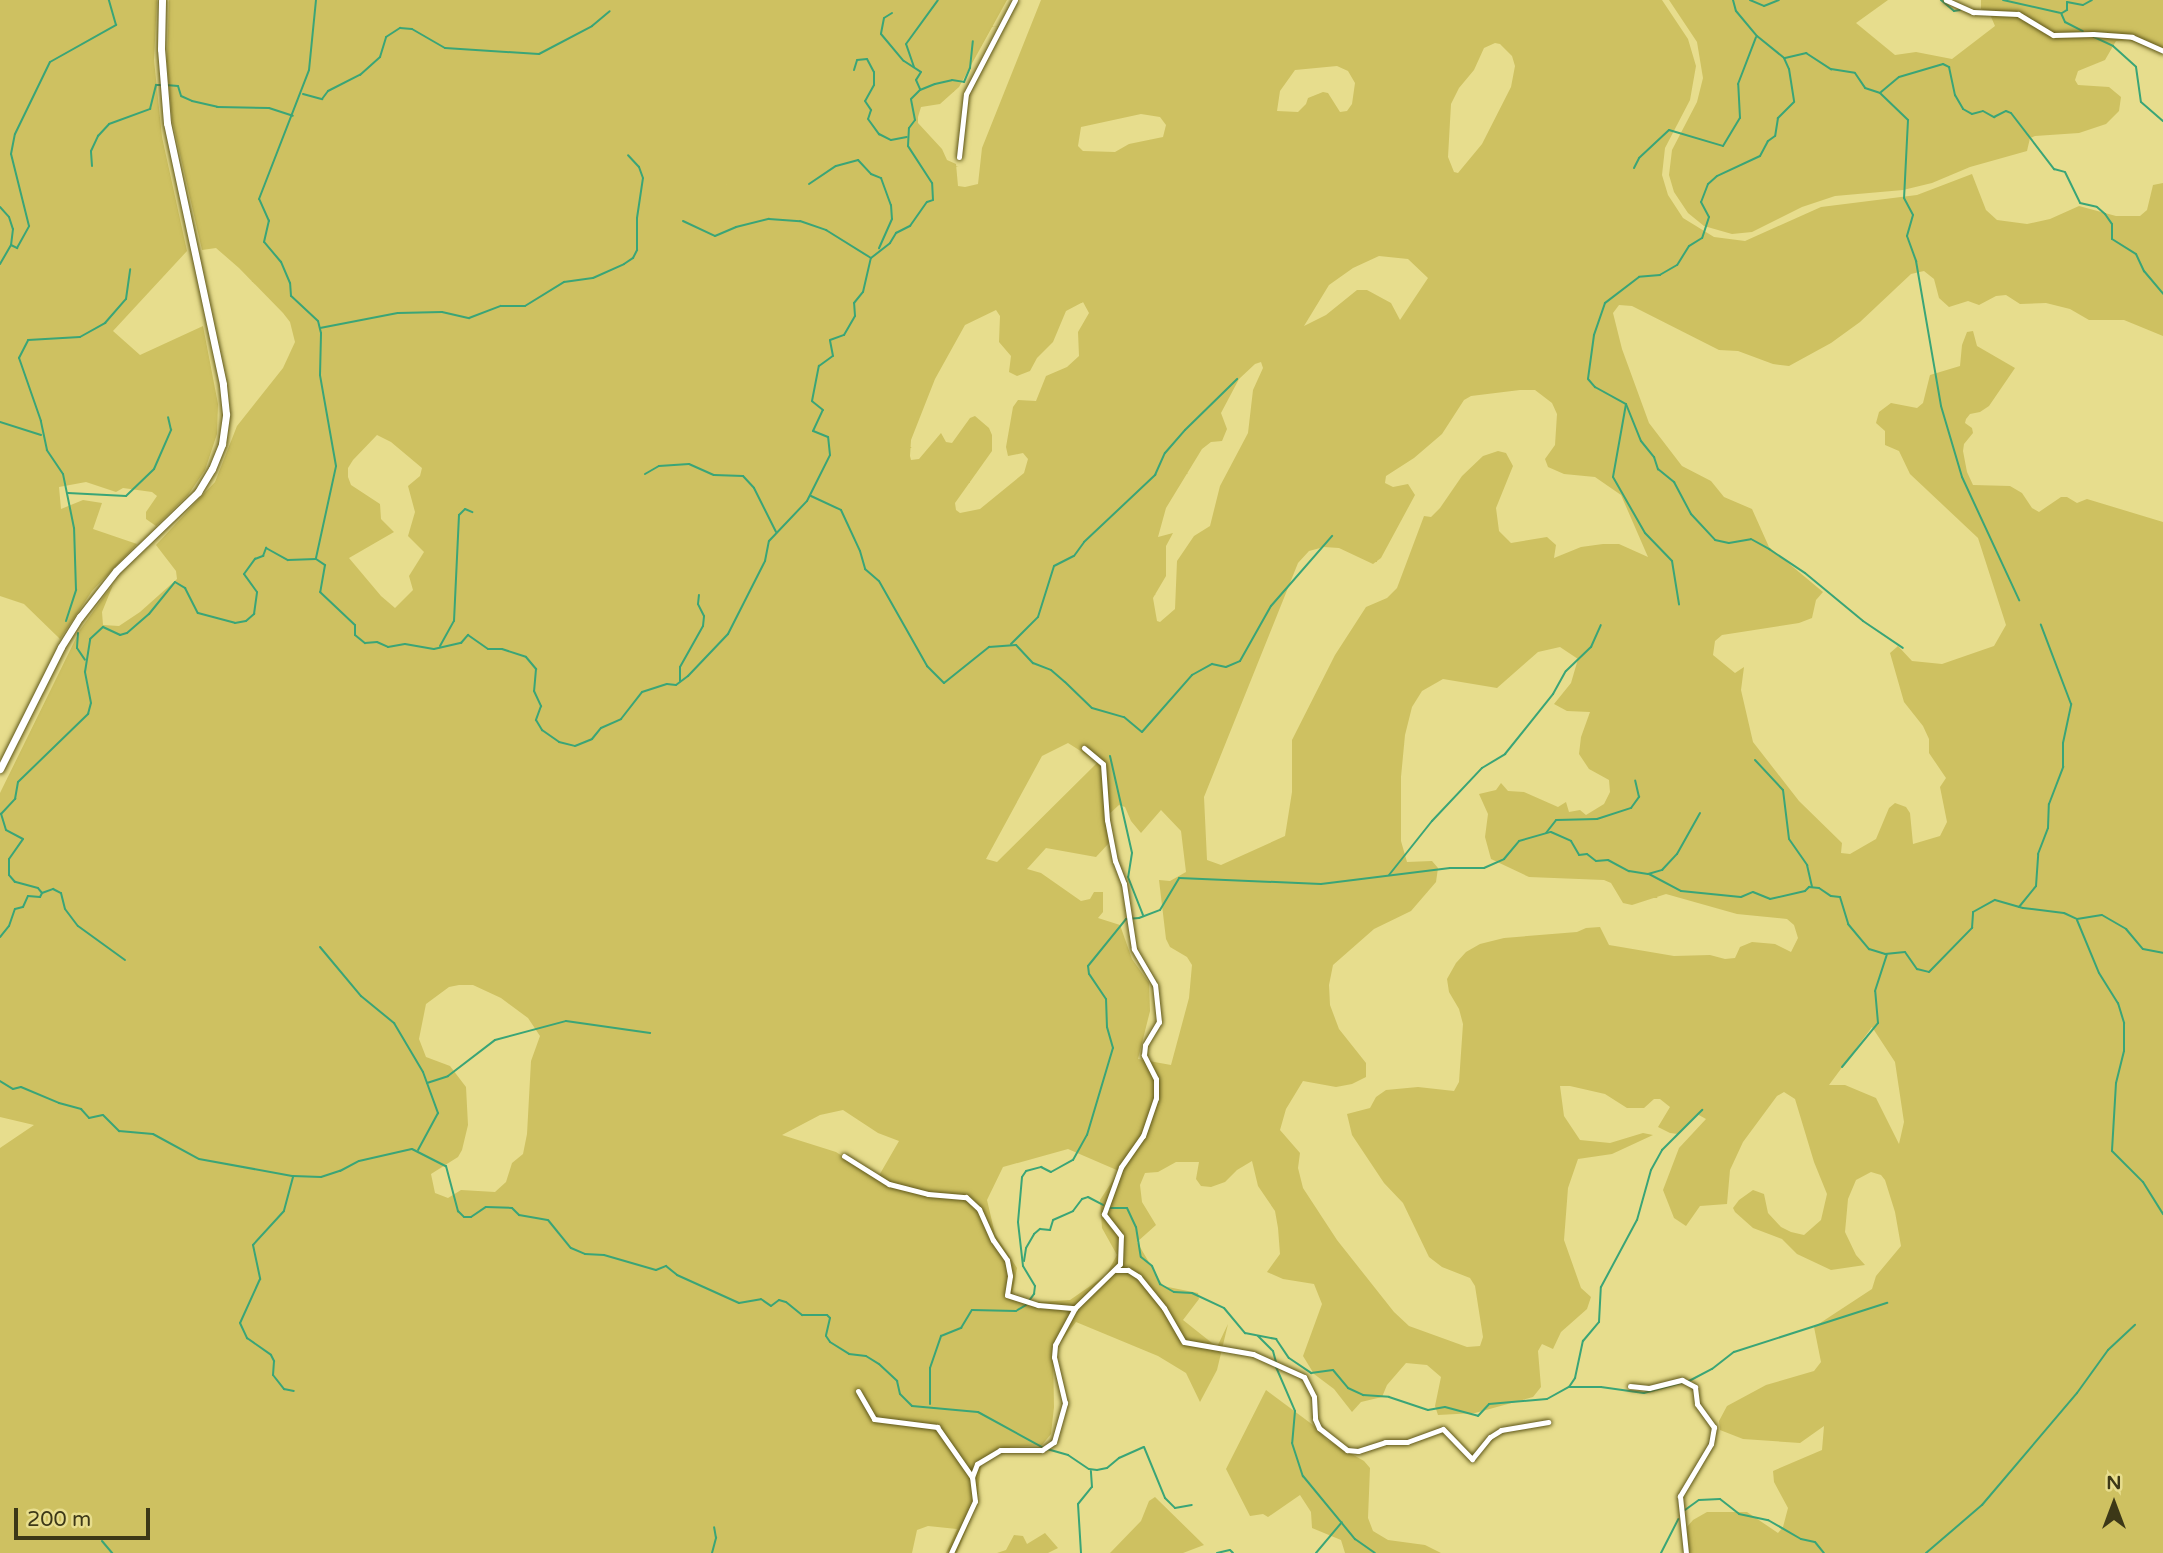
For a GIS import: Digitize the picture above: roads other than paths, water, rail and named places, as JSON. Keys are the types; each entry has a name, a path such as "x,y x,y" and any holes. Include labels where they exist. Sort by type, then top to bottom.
{"main road":[{"path":"0,769 61,647 80,617 116,571 198,492 212,469 222,444 226,414 222,376 167,123 160,48 162,0"}],"street":[{"path":"959,157 966,94 1014,0"},
{"path":"1946,0 1973,12 2018,14 2053,35 2132,37 2163,51"},
{"path":"972,1477 977,1464 991,1454 1008,1449 1042,1450 1053,1444 1065,1403 1054,1351 1075,1308 1116,1270 1121,1259 1121,1236 1104,1214 1121,1167 1139,1144 1155,1104 1156,1079 1146,1063 1144,1050 1157,1028 1159,1015 1154,982 1133,949 1124,884 1115,861 1107,821 1104,764 1084,748"},
{"path":"844,1156 889,1184 928,1194 966,1197 979,1209 993,1240 1007,1260 1010,1276 1007,1295 1038,1305 1075,1308"},
{"path":"1116,1270 1128,1270 1139,1277 1164,1308 1184,1342 1254,1354 1304,1377 1314,1397 1315,1419 1319,1428 1350,1451 1366,1449 1381,1442 1407,1442 1443,1429 1472,1459 1490,1437 1501,1430 1548,1422"},
{"path":"1630,1386 1649,1388 1682,1380 1695,1387 1698,1404 1714,1427 1711,1444 1680,1496 1686,1553"},
{"path":"858,1391 874,1419 937,1427 972,1477 975,1501 951,1553"}],"waterway":[{"path":"11,245 17,248 29,226 11,154 15,134 50,62 116,25 109,0"},
{"path":"316,0 309,70 259,199 269,221 264,242 281,262 290,283 291,296 318,321 321,333 320,375 336,466 316,558"},
{"path":"914,67 906,44 938,0"},
{"path":"1733,0 1736,11 1757,36 1784,58 1789,69 1794,102 1778,118 1775,136 1768,141 1760,156 1717,176 1708,184 1701,202 1709,217 1702,238 1689,246 1677,265 1660,275 1639,277 1605,303 1594,335 1588,379 1595,387 1626,404 1641,441 1654,457 1658,469 1674,482 1691,514 1715,540 1729,543 1751,539 1769,549 1903,648"},
{"path":"1750,0 1764,6 1779,0"},
{"path":"1941,0 1954,11 1960,10"},
{"path":"2003,0 2060,13"},
{"path":"2062,13 2067,10 2067,2 2083,5 2092,0"},
{"path":"303,94 322,99 328,91 360,75 380,57 386,37 400,28 412,29 445,48 539,54 592,26 610,11"},
{"path":"892,13 884,18 881,34 904,61 921,72 916,80 920,89"},
{"path":"2061,13 2065,22 2083,31"},
{"path":"1634,168 1639,158 1669,130 1723,146 1740,118 1738,84 1756,37"},
{"path":"2094,37 2113,46 2136,67 2141,102 2163,121"},
{"path":"42,893 38,888 15,882 9,875 9,859 23,839 6,830 1,814 15,799 18,782 88,714 91,703 85,672 90,639 103,627 120,635 127,633 149,614 175,582 185,588 198,613 235,623 246,621 254,614 257,592 244,574 255,559 263,556 266,548 288,560 316,559 325,565 320,592 355,625 355,635 365,643 377,642 388,647 405,644 434,649 461,643 468,635 488,649 502,649 526,657 536,669 534,691 541,706 536,720 542,730 559,742 575,746 592,739 601,728 621,719 642,692 667,684 676,685 688,676 728,634 765,561 769,541 807,501 830,455 828,437 813,431 823,410 812,401 819,366 833,356 830,340 844,335 855,316 854,303 863,292 871,258 890,243 896,233 910,226 927,202 933,200 932,183 908,146 909,128 915,120 911,99 920,90 935,84 952,80 964,82 970,68 973,41"},
{"path":"1785,58 1806,53 1831,69 1855,73 1865,88 1880,93 1908,120 1904,198 1913,215 1907,236 1916,261 1941,406 1962,477 2019,600"},
{"path":"854,70 857,60 867,59 874,72 874,85 865,101 871,110 868,119 879,134 891,140 907,137"},
{"path":"1881,92 1899,77 1943,64 1949,67 1955,95 1963,109 1972,114 1983,111 1994,117 2006,111 2011,113 2054,169 2065,172 2080,203 2097,207 2105,214 2112,224 2112,239 2136,254 2144,271 2163,294"},
{"path":"92,166 91,151 98,136 109,124 150,109 156,85 161,85"},
{"path":"166,85 178,86 181,96 192,101 217,107 269,108 293,116"},
{"path":"320,328 398,313 442,312 469,318 501,306 525,306 564,282 593,278 624,264 633,258 637,250 637,218 643,178 639,167 628,155"},
{"path":"809,184 836,166 858,160 871,174 881,178 891,205 892,219 879,248"},
{"path":"0,207 9,217 13,229 11,245 0,264"},
{"path":"683,221 715,236 736,227 769,219 800,221 826,230 871,258"},
{"path":"66,621 76,590 74,528 63,474 47,450 41,421 19,358 28,340 80,337 105,323 126,299 130,269"},
{"path":"1011,644 1038,617 1054,566 1074,556 1084,542 1155,475 1165,453 1237,379"},
{"path":"1626,404 1613,477 1645,533 1672,561 1679,604"},
{"path":"68,493 126,496 154,469 171,430 168,417"},
{"path":"0,422 41,435"},
{"path":"645,474 659,466 689,464 714,475 743,476 754,488 776,532"},
{"path":"811,496 841,510 860,551 865,569 879,581 927,666 944,683 989,647 1016,645 1033,663 1051,670 1092,708 1124,717 1142,732 1192,675 1212,664 1226,667 1240,661 1271,606 1332,536"},
{"path":"440,646 454,621 459,515 465,509 472,512"},
{"path":"680,681 680,667 703,626 704,616 698,604 699,595"},
{"path":"1389,875 1432,821 1482,768 1505,754 1553,694 1566,671 1591,647 1601,625"},
{"path":"2019,907 2036,886 2038,854 2048,828 2049,804 2063,767 2063,743 2071,704 2041,625"},
{"path":"78,633 77,648 85,660"},
{"path":"1110,756 1132,853 1128,877 1143,915"},
{"path":"1755,760 1783,790 1789,839 1807,865 1812,886"},
{"path":"1546,833 1556,820 1597,819 1631,808 1639,797 1635,780"},
{"path":"930,1404 930,1368 941,1336 961,1328 972,1310 1016,1311 1026,1305 1034,1294 1035,1286 1023,1266 1018,1222 1022,1177 1026,1171 1041,1167 1051,1172 1073,1160 1087,1135 1113,1048 1107,1027 1106,999 1089,974 1088,966 1126,919 1139,918 1160,910 1179,878 1321,884 1450,868 1484,868 1504,859 1519,841 1551,832 1571,841 1579,855 1587,854 1596,861 1608,860 1629,871 1648,874 1662,870 1677,854 1700,813"},
{"path":"1649,874 1681,891 1741,897 1753,892 1770,899 1805,891 1809,887 1819,888 1831,896 1840,897 1848,924 1869,949 1885,954 1905,952 1917,969 1929,972 1972,928 1973,912 1995,900 2023,908 2064,913 2077,919 2102,915 2126,929 2143,949 2163,953"},
{"path":"0,937 9,926 15,909 23,907 28,896 40,897 42,893 53,889 61,893 65,909 78,926 125,960"},
{"path":"2077,920 2099,973 2118,1003 2124,1023 2124,1051 2116,1083 2112,1151 2143,1182 2163,1214"},
{"path":"320,947 361,996 394,1023 423,1072 438,1113 418,1150"},
{"path":"1842,1067 1878,1023 1875,991 1887,955"},
{"path":"427,1083 448,1076 495,1040 566,1021 650,1033"},
{"path":"0,1081 13,1089 21,1087 81,1109 89,1118 103,1115 119,1131 153,1134 199,1159 293,1176 321,1177 359,1161 412,1149 446,1166 458,1211 464,1217 471,1217 486,1207 512,1208 519,1215 548,1220 571,1248 585,1254 604,1255 656,1270 666,1266 677,1275 739,1303 761,1299 771,1306 779,1300 786,1302 802,1315 827,1315 830,1318 826,1336 830,1342 849,1354 866,1356 879,1364 897,1381 900,1394 912,1406 978,1412 1042,1447"},
{"path":"1108,1208 1127,1208 1136,1227 1141,1257 1152,1266 1160,1284 1174,1292 1192,1293 1224,1308 1245,1333 1276,1339 1289,1358 1311,1373 1333,1370 1348,1388 1363,1395 1389,1397 1428,1410 1445,1407 1478,1416 1489,1404 1547,1399 1569,1387 1575,1378 1583,1341 1599,1322 1601,1287 1637,1220 1651,1170 1662,1150 1702,1110"},
{"path":"293,1177 284,1211 253,1245 260,1279 240,1323 247,1338 271,1355 274,1361 273,1375 284,1389 294,1391"},
{"path":"1024,1261 1026,1248 1034,1234 1040,1229 1050,1230 1053,1220 1073,1211 1082,1199 1088,1197 1103,1205"},
{"path":"1689,1381 1712,1369 1734,1352 1887,1303"},
{"path":"1926,1553 1982,1505 2077,1393 2108,1350 2135,1325"},
{"path":"1258,1336 1273,1351 1276,1362"},
{"path":"1276,1367 1295,1411 1292,1443 1303,1476 1355,1539 1375,1553"},
{"path":"1570,1387 1601,1387 1644,1393 1682,1383"},
{"path":"1047,1449 1068,1455 1089,1469 1097,1470 1107,1468 1119,1458 1144,1447 1165,1498 1175,1508 1192,1505"},
{"path":"1081,1553 1078,1504 1092,1487 1091,1471"},
{"path":"1685,1510 1699,1500 1720,1499 1739,1514 1768,1520 1801,1539 1815,1542 1824,1553"},
{"path":"1661,1553 1678,1519"},
{"path":"1316,1553 1342,1522"},
{"path":"712,1553 716,1538 714,1527"},
{"path":"102,1541 112,1553"},
{"path":"1217,1553 1230,1550 1233,1553"}]}
